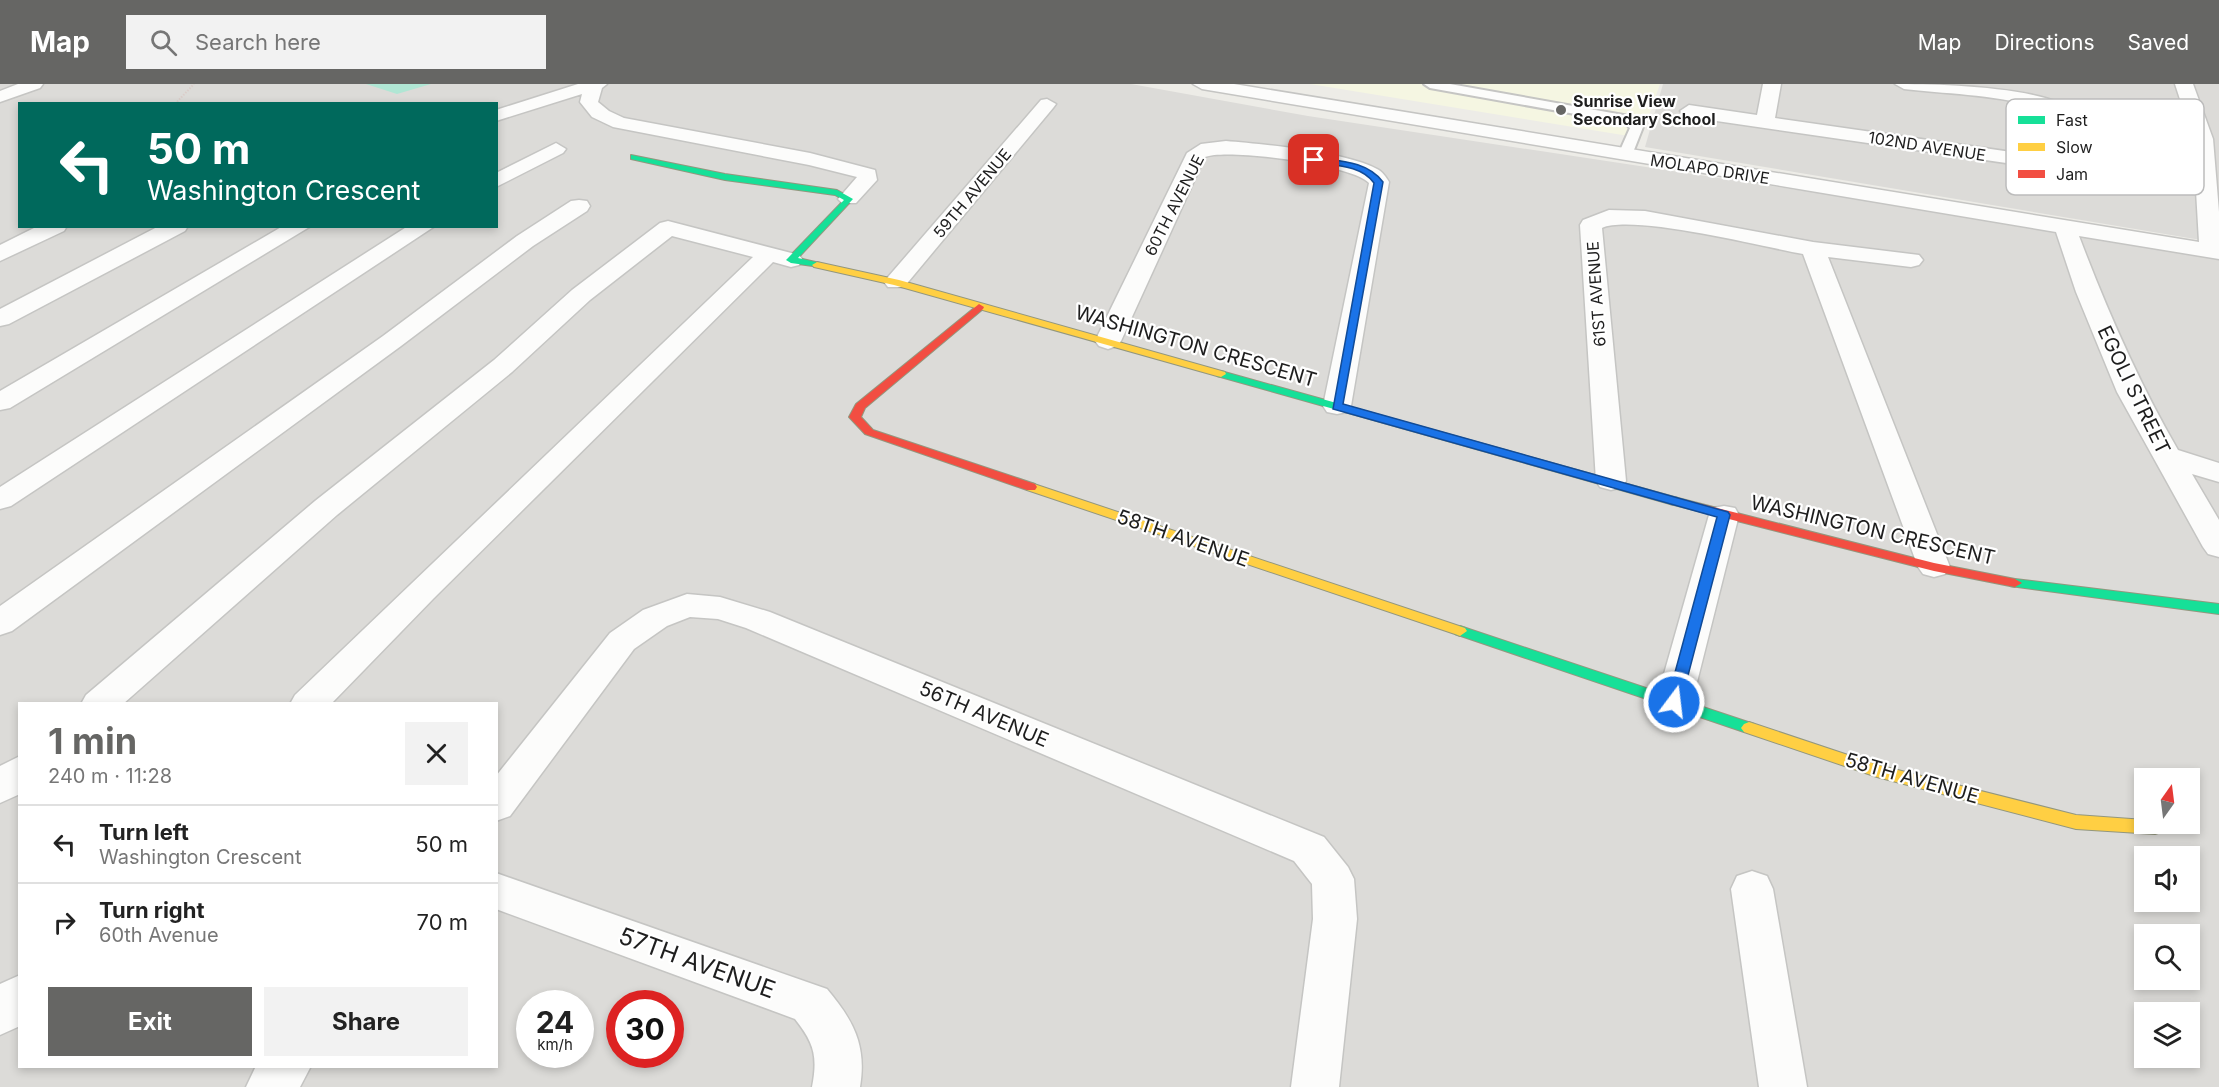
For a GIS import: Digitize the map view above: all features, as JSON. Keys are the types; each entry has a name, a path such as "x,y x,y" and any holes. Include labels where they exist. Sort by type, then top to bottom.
{"street":[{"path":"0,97 34,84"},
{"path":"498,115 596,84"},
{"path":"310,702 779,257 849,199 867,180 868,174 810,159 620,123 602,117 589,102 596,84"},
{"name":"MOLAPO DRIVE","path":"1202,84 2215,251"},
{"path":"1765,122 1772,84"},
{"name":"102ND AVENUE","path":"1904,84 1995,90 2026,99"},
{"path":"2184,84 2195,99"},
{"name":"59TH AVENUE","path":"896,282 1047,104"},
{"name":"102ND AVENUE","path":"1689,111 2006,157"},
{"path":"2204,118 2211,140 2215,251"},
{"name":"60TH AVENUE","path":"1108,341 1197,153 1201,149 1231,146 1356,167 1372,174 1379,182 1337,406"},
{"path":"498,180 556,149"},
{"path":"634,157 705,173 837,192 849,199"},
{"path":"0,623 392,341 525,241 579,206"},
{"name":"61ST AVENUE","path":"1611,482 1591,225 1610,218 1646,218 1813,249 1911,260"},
{"name":"EGOLI STREET","path":"2065,226 2088,292 2131,392 2219,547"},
{"path":"0,233 18,228"},
{"path":"0,254 52,228"},
{"path":"0,319 173,228"},
{"path":"0,402 297,228"},
{"path":"0,500 421,228"},
{"path":"101,702 326,508 503,366 581,295 668,228 779,257"},
{"path":"1813,249 1934,567"},
{"name":"WASHINGTON CRESCENT","path":"779,257 829,270 896,282 1724,515 1934,567 2001,581 2219,609"},
{"name":"58TH AVENUE","path":"979,307 860,406 855,417 869,432 1877,771 2076,822 2134,826"},
{"path":"2165,454 2219,473"},
{"path":"1674,702 1724,515"},
{"name":"56TH AVENUE","path":"498,803 622,641 655,618 687,605 720,608 758,620 1309,849 1333,879 1335,919 1315,1087"},
{"path":"0,788 18,773"},
{"path":"1752,889 1783,1087"},
{"name":"57TH AVENUE","path":"498,892 810,1004 832,1031 839,1070 836,1087"},
{"path":"0,1014 18,997"},
{"path":"270,1087 285,1068"}],"lane":[{"path":"1430,84 1629,120 1636,127 1625,155"}],"path":[{"path":"177,102 194,84"}],"shaded area":[{"path":"0,84 1131,84 1308,116 2090,234 2219,258 2219,1087 0,1087"},
{"name":"Sunrise View Secondary School","path":"1310,84 1660,84 1641,138"},
{"path":"1663,84 2219,84 2219,243 1645,147"}],"green space":[{"path":"366,84 431,84 397,94"}],"traffic: fast":[{"path":"634,157 725,177 837,193 849,199 791,260 817,265"},
{"path":"1221,374 1674,501"},
{"path":"2015,583 2219,609"},
{"path":"1460,631 1749,728"}],"traffic: slow":[{"path":"817,265 896,282 1221,374"},
{"path":"1031,487 1460,631"},
{"path":"1749,728 1877,771 2076,822 2134,826"}],"traffic: jam":[{"path":"979,307 860,406 855,417 869,432 1031,487"},
{"path":"1674,501 1934,567 2015,583"}],"place":[{"name":"Sunrise View Secondary School","path":"1561,110"}],"route":[{"path":"1314,160 1356,167 1372,174 1379,182 1337,406 1724,515 1674,702"}]}
